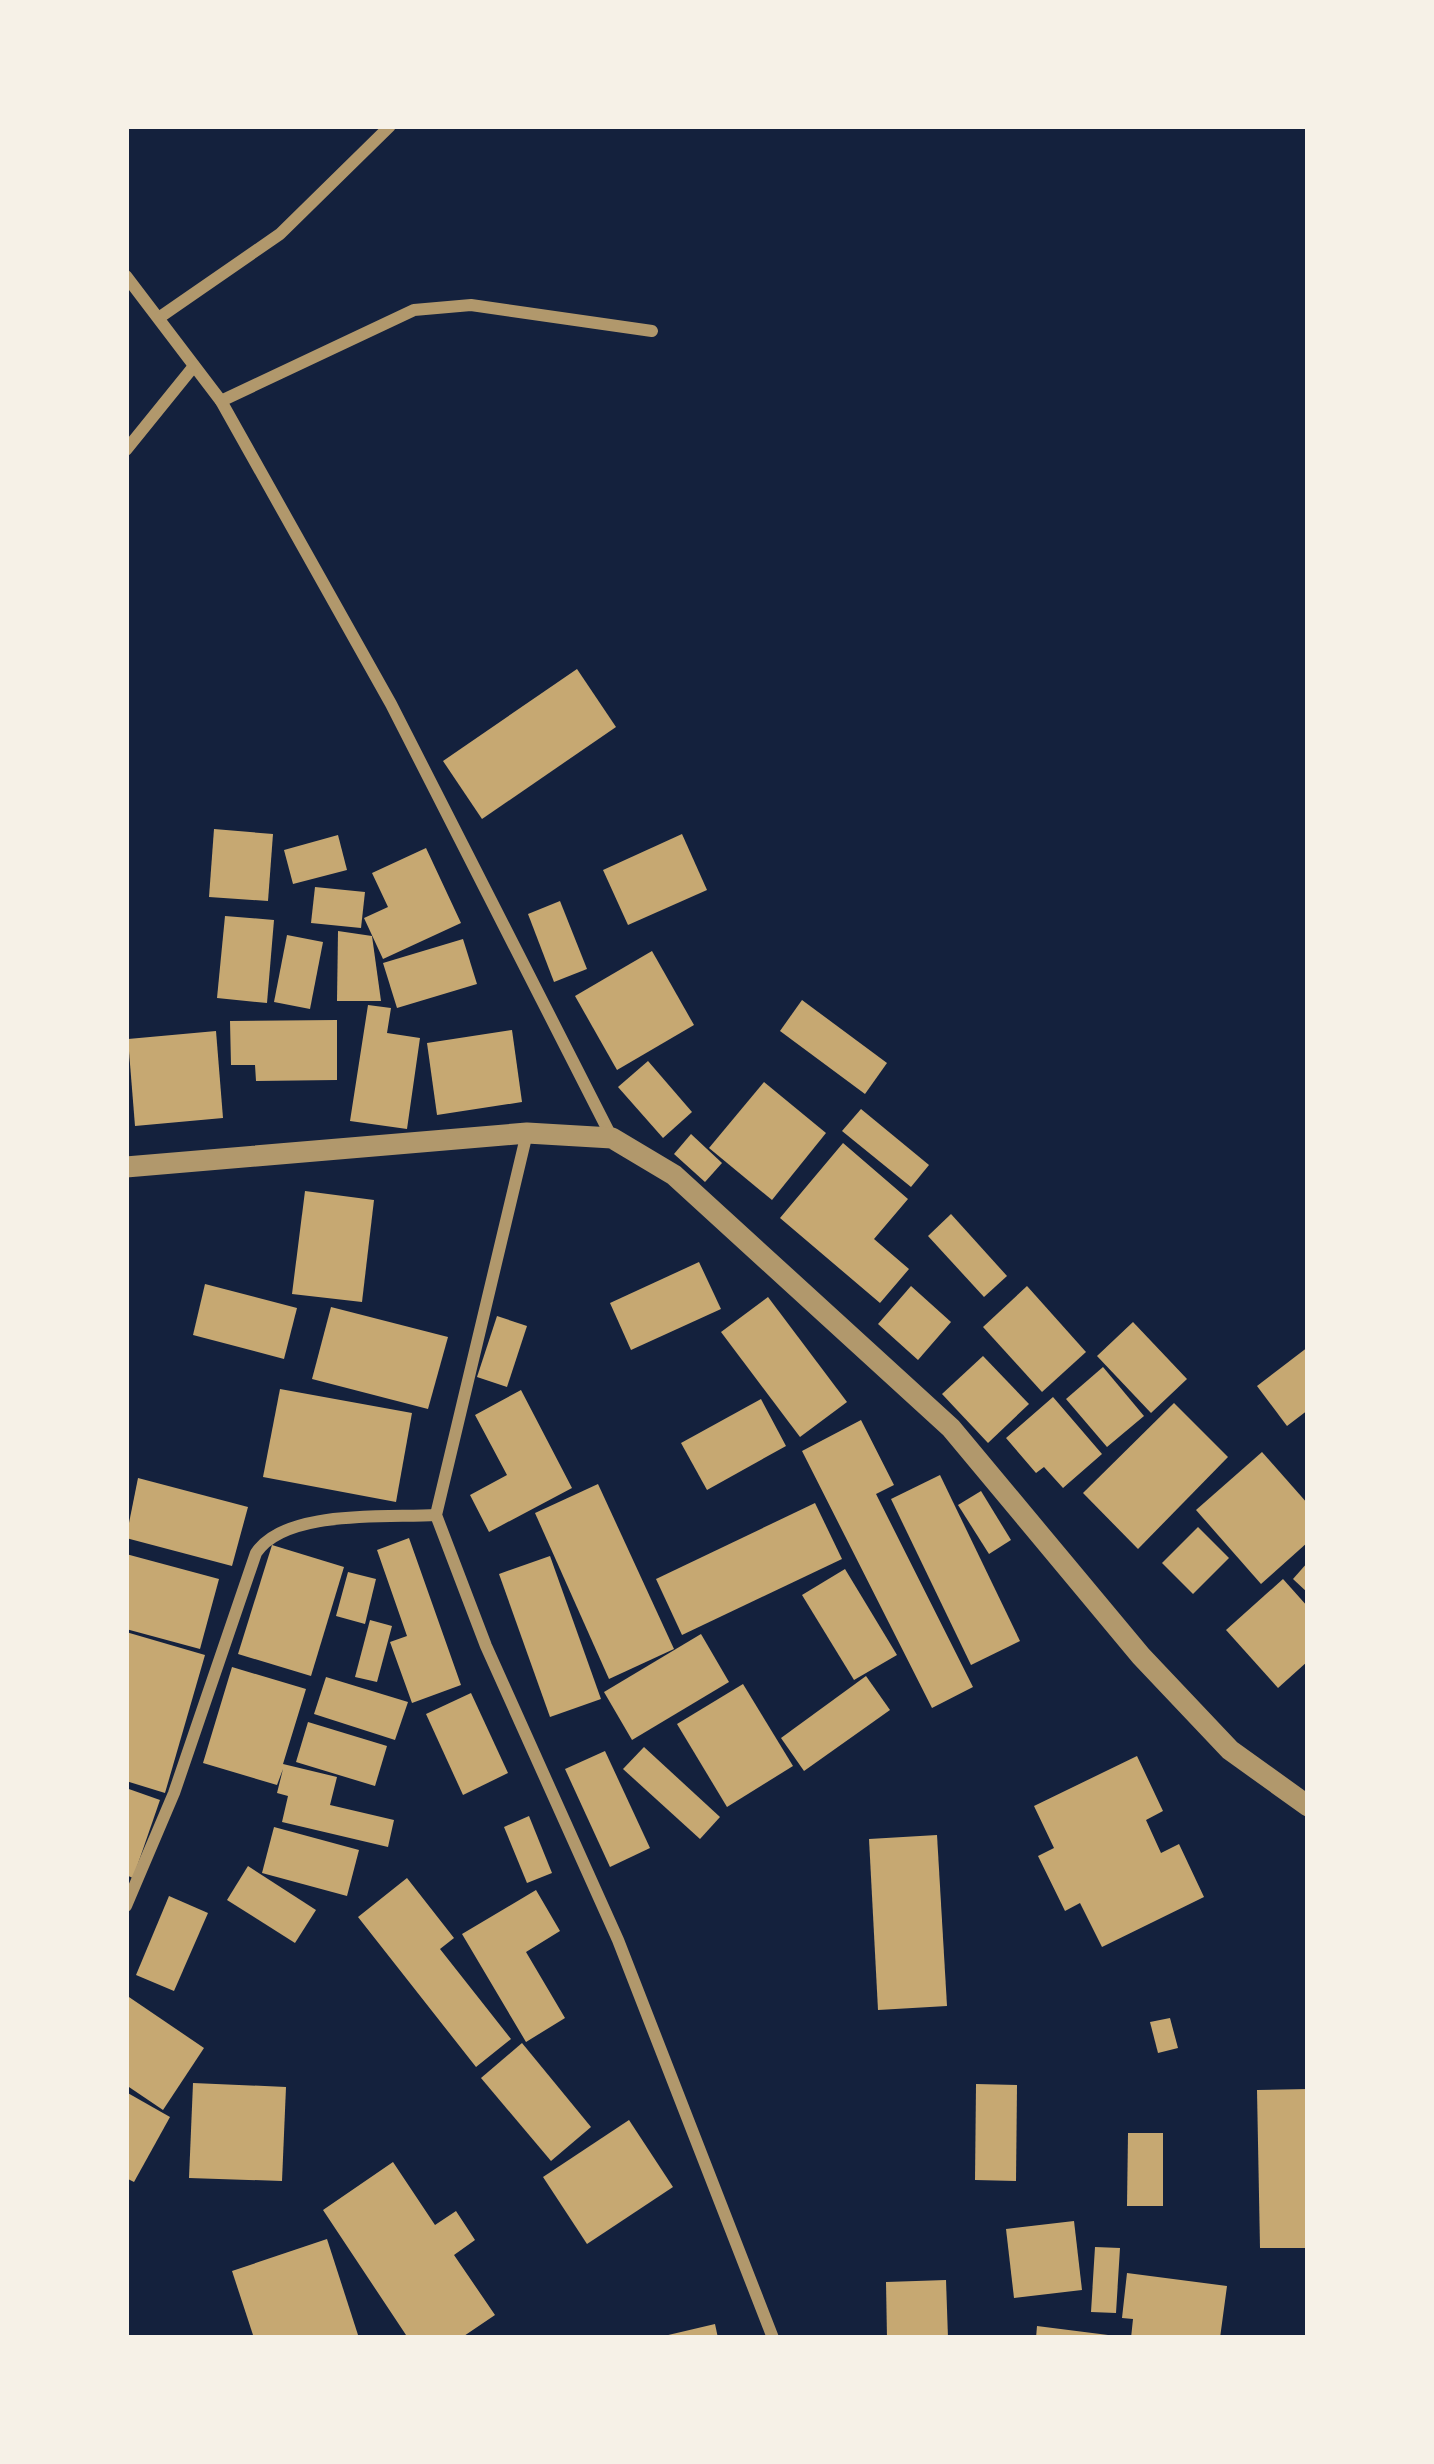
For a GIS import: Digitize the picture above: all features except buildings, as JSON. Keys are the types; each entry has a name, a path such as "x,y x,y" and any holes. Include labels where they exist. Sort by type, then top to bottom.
{"street":[{"path":"160,316 280,234 389,126"},
{"path":"126,276 221,401 391,704 612,1138"},
{"path":"221,401 414,310 471,305 652,331"},
{"path":"126,450 194,366"},
{"path":"527,1133 436,1515 486,1646 618,1940 773,2338"},
{"path":"126,1167 527,1133 612,1138 674,1175 951,1428 1141,1656 1230,1750 1308,1806"},
{"path":"126,1906 174,1793 256,1553 268,1533 299,1524 436,1515"}]}
